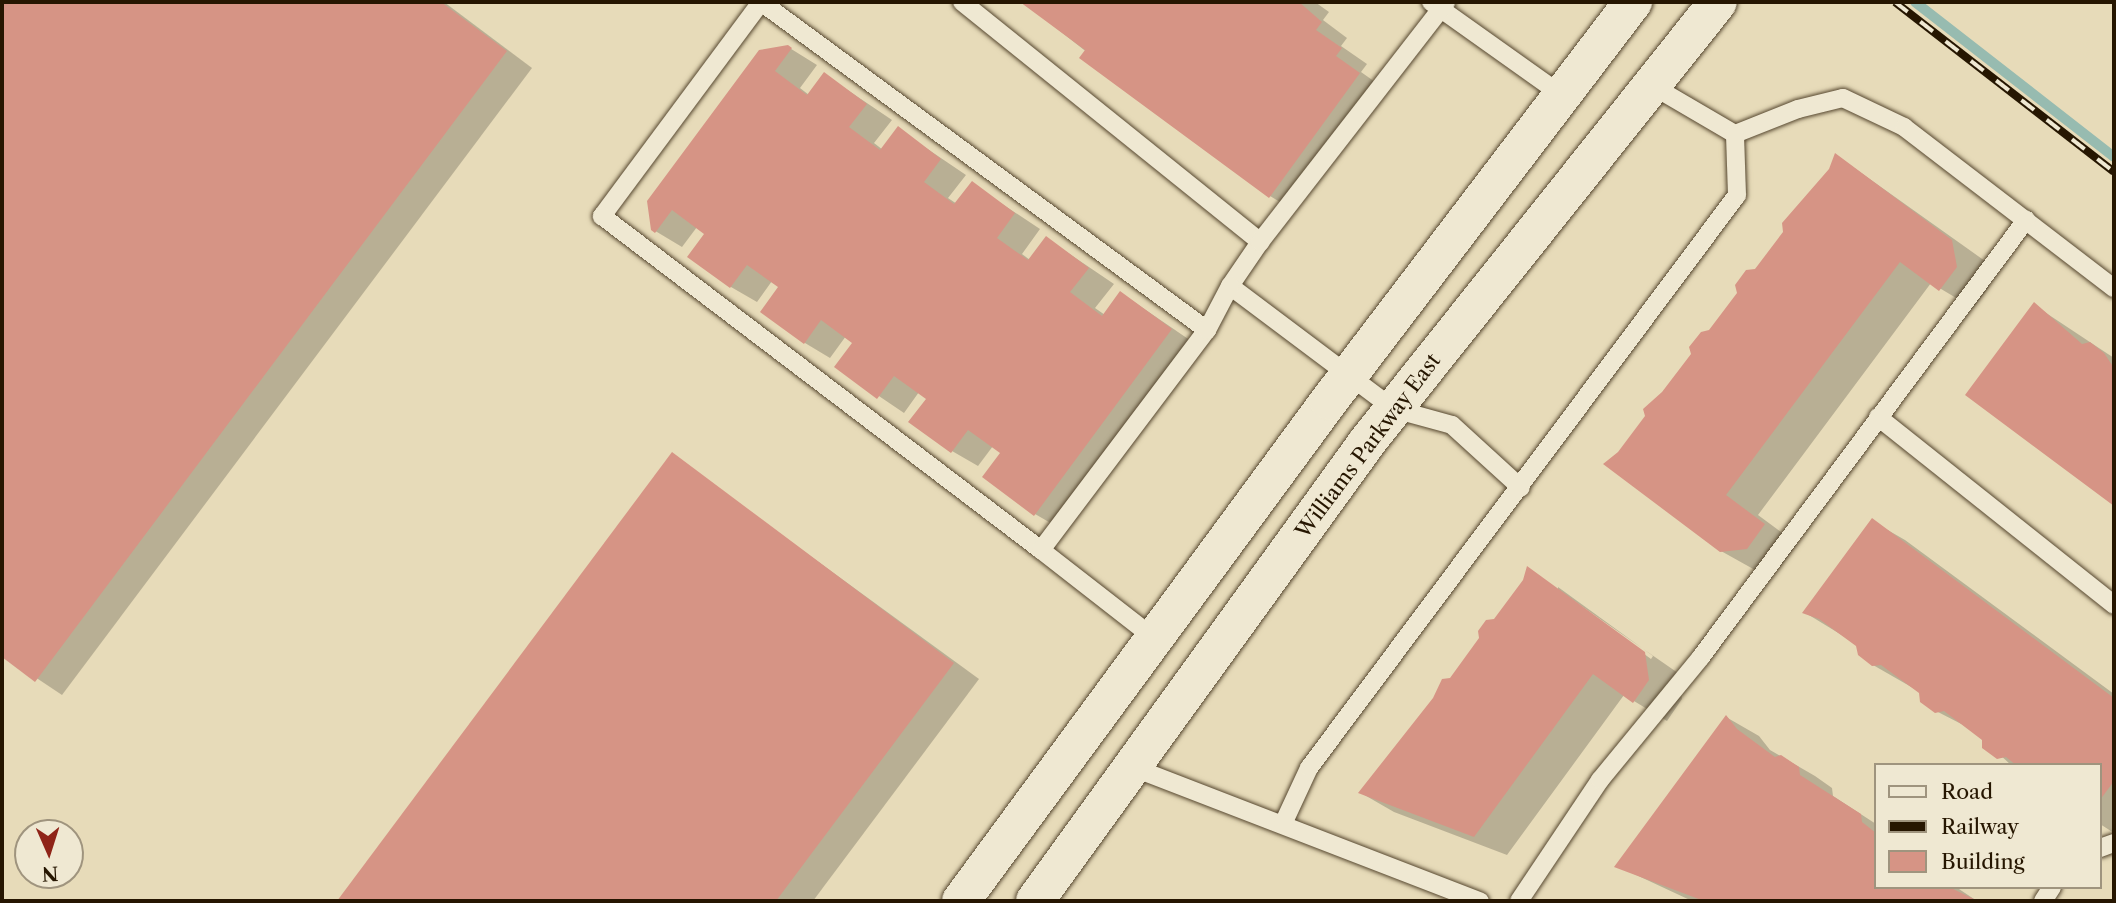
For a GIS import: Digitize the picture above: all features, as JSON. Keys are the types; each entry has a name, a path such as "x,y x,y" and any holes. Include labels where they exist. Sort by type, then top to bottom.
{"main road":[{"path":"961,901 1349,374 1633,2"},
{"name":"Williams Parkway East","path":"1035,901 1394,409 1718,2"}],"lane":[{"path":"1154,638 602,216 761,2 1207,330"},
{"path":"962,2 1260,242"},
{"path":"1041,550 1207,330 1230,286 1260,242 1439,4 1562,95"},
{"path":"1651,85 1735,134"},
{"path":"1735,134 1798,109 1843,98 1904,127 2114,288"},
{"path":"1283,824 1309,768 1521,488 1737,195 1735,134"},
{"path":"1519,901 1600,780 1700,657 2026,220"},
{"path":"1230,286 1394,409 1452,425 1521,488"},
{"path":"1878,417 2114,605"},
{"path":"1132,767 1480,901"}],"building":[{"path":"2,2 441,2 507,51 35,682 2,657"},
{"path":"1020,2 1299,2 1322,22 1316,30 1342,48 1336,56 1360,73 1269,198 1079,58 1085,50"},
{"path":"788,45 792,48 775,71 807,95 824,72 867,104 849,127 880,150 898,126 941,159 924,182 954,204 972,181 1015,213 997,238 1028,260 1046,236 1089,268 1070,292 1102,316 1120,291 1172,329 1034,516 982,477 1000,453 968,430 951,453 908,422 926,399 894,376 877,399 834,367 852,343 821,320 804,344 760,312 778,287 747,265 730,288 687,257 704,234 672,210 655,233 651,230 647,201 759,50"},
{"path":"1835,153 1952,240 1957,267 1939,291 1900,262 1726,495 1765,524 1747,549 1720,552 1603,464 1618,452 1645,416 1643,409 1662,392 1691,354 1689,347 1701,332 1709,330 1737,293 1735,285 1746,270 1755,269 1783,232 1782,223 1829,169"},
{"path":"2034,302 2082,344 2090,342 2104,353 2114,368 2114,506 1965,395"},
{"path":"672,452 954,663 776,901 337,901"},
{"path":"1872,518 2114,698 2114,781 2102,797 2102,763 2014,763 2006,757 1997,759 1982,748 1982,740 1944,711 1935,713 1920,702 1919,693 1881,665 1872,666 1858,655 1856,646 1819,619 1802,613"},
{"path":"1527,566 1645,652 1649,680 1633,703 1593,674 1474,837 1358,793 1433,698 1442,679 1450,678 1479,638 1478,631 1486,620 1494,619 1523,580"},
{"path":"1726,715 1737,729 1775,757 1781,755 1799,767 1800,775 1861,814 1862,822 1874,831 1874,889 1953,889 1978,901 1704,901 1614,867"}],"waterway":[{"path":"1915,2 2114,157"}],"railway":[{"path":"1895,2 2114,172"}]}
